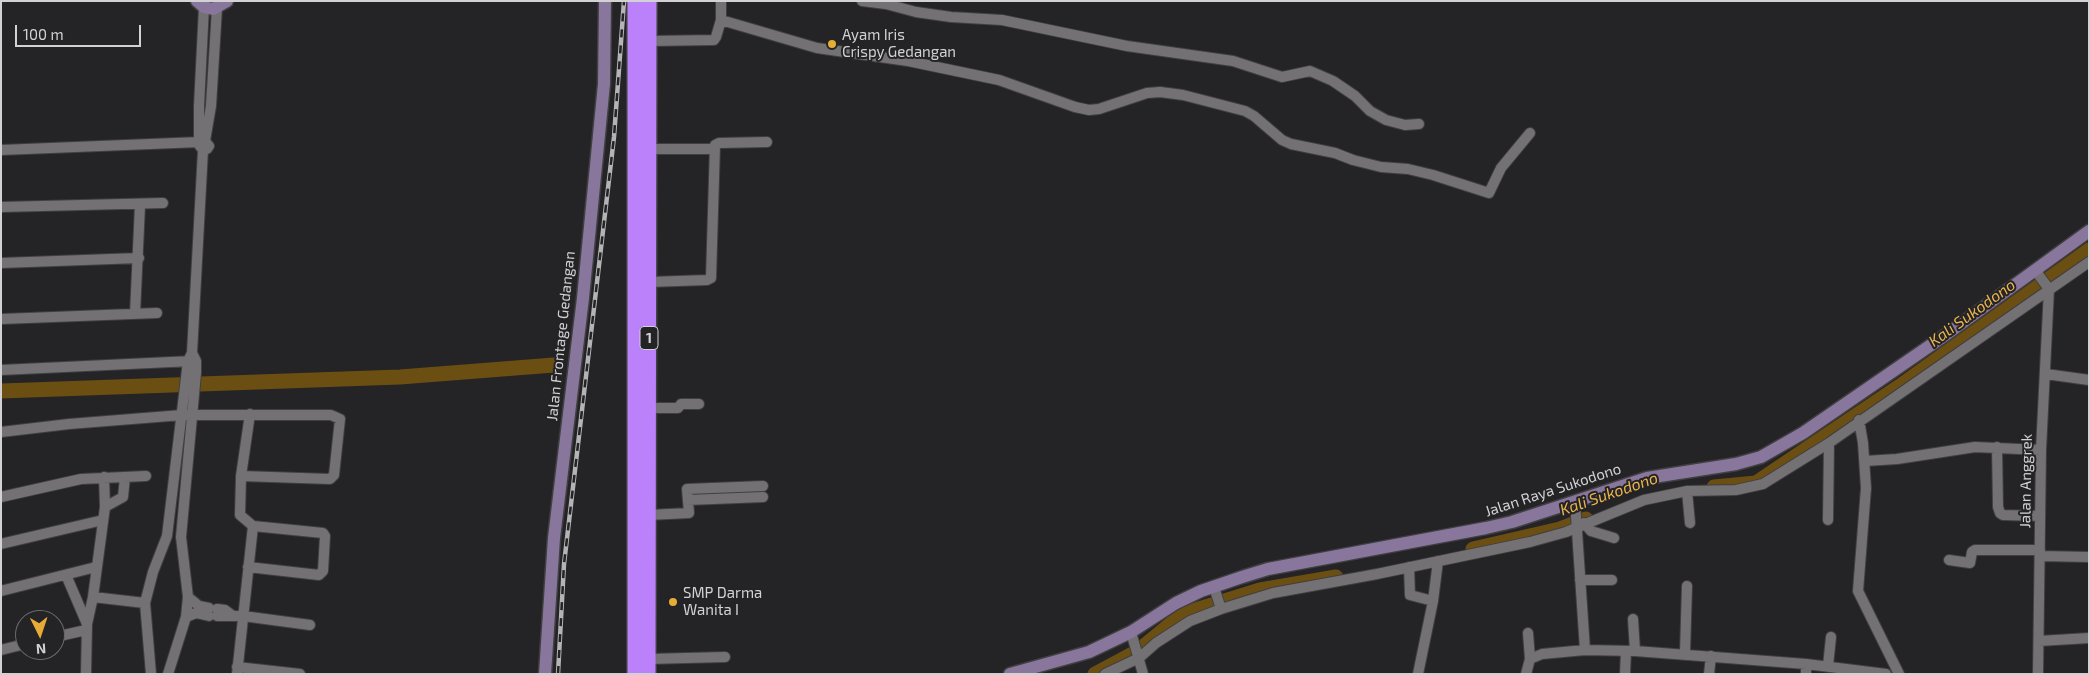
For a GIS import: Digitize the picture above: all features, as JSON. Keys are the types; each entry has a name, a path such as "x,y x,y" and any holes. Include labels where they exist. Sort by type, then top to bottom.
{"highway":[{"name":"1","path":"635,1 635,674"},
{"name":"1","path":"648,666 649,1"}],"main road":[{"name":"Jalan Frontage Gedangan","path":"544,674 554,538 583,298 604,84 605,1"},
{"name":"Jalan Raya Sukodono","path":"1010,674 1089,652 1132,636 1176,603 1268,569 1495,526 1576,505 1647,478 1750,461 1776,450 2037,273 2089,231"}],"street":[{"path":"649,41 714,40 721,20 721,1"},
{"path":"862,1 886,4 916,12 951,18 1002,20 1127,46 1233,61 1282,77 1310,71 1333,81 1355,96 1370,111 1386,120 1405,125 1419,124"},
{"path":"182,466 167,536 145,603 150,672 169,672 186,617 188,597 181,537 182,466 190,394 203,144 211,106 211,4"},
{"path":"721,20 817,48 908,61 999,80 1089,110 1099,109 1148,93 1160,92 1183,95 1245,111 1254,116 1282,140 1291,144 1335,153 1381,167 1408,169 1433,175 1489,193 1501,168 1530,133"},
{"path":"649,282 707,280 711,278 715,145 719,143 767,142"},
{"path":"1,150 203,144"},
{"path":"649,149 714,149"},
{"path":"1,207 162,203"},
{"path":"135,314 140,205"},
{"path":"1,263 139,258"},
{"path":"1105,674 1125,666 1190,621 1221,608 1273,594 1530,542 1644,500 1687,491 1750,488 1770,480 1828,443 2048,288 2089,262"},
{"path":"2037,273 2048,288"},
{"name":"Jalan Anggrek","path":"2038,674 2041,450 2046,374 2048,288"},
{"path":"1,319 157,313"},
{"path":"1,370 192,358"},
{"path":"2046,374 2089,380"},
{"path":"649,408 678,408 681,404 699,404"},
{"path":"248,567 319,575 323,571 325,536 323,533 252,526 240,515 241,476 250,414"},
{"path":"1,432 69,424 187,415 331,415 336,416 341,422 334,475 330,479 241,476"},
{"path":"1859,420 1865,461 1866,497 1858,591 1899,674"},
{"path":"1828,443 1828,520"},
{"path":"1865,461 1897,459 1975,447 2041,450"},
{"path":"1997,447 1998,507 2000,512 2003,515 2040,516"},
{"path":"1,497 68,481 104,477 146,476"},
{"path":"86,674 86,627 93,597 105,506 104,477"},
{"path":"105,506 123,497 125,477"},
{"path":"648,515 689,513 688,489 763,486"},
{"path":"1687,491 1690,523"},
{"path":"688,500 763,498"},
{"path":"1576,505 1580,524 1580,580 1585,650"},
{"path":"1,544 103,520"},
{"path":"1580,524 1591,531 1614,538"},
{"path":"252,526 248,567 238,616 237,670 300,674"},
{"path":"167,536 181,537"},
{"path":"1949,560 1970,563 1972,552 1975,550 2089,557"},
{"path":"1418,674 1433,600 1438,561"},
{"path":"1,590 96,567"},
{"path":"1409,567 1410,595 1433,600"},
{"path":"66,575 86,627"},
{"path":"1580,580 1612,580"},
{"path":"1685,654 1687,586"},
{"path":"1214,589 1221,608"},
{"path":"93,597 145,603"},
{"path":"188,597 199,606 213,612 310,625"},
{"path":"186,617 213,612"},
{"path":"1625,674 1630,651 1633,619"},
{"path":"65,634 86,627"},
{"path":"1526,674 1530,659 1528,633"},
{"path":"1132,636 1143,674"},
{"path":"1831,637 1832,669"},
{"path":"2039,641 2089,638"},
{"path":"1,650 15,646"},
{"path":"1530,659 1542,654 1585,650 1630,651 1711,656 1806,669 1832,669 1886,674"},
{"path":"1709,674 1711,656"},
{"path":"648,666 724,657"}],"waterway":[{"name":"Kali Sukodono","path":"1714,487 1756,483 1900,386 2089,250"},
{"path":"1,391 400,377 554,365"},
{"name":"Kali Sukodono","path":"1473,549 1560,529 1586,519"},
{"name":"Kali Sukodono","path":"1095,674 1138,651 1183,614 1260,590 1336,577"}],"railway":[{"path":"558,674 564,564 614,137 624,1"}],"place":[{"name":"Ayam Iris Crispy Gedangan","path":"832,44"},
{"name":"SMP Darma Wanita I","path":"673,602"}]}
